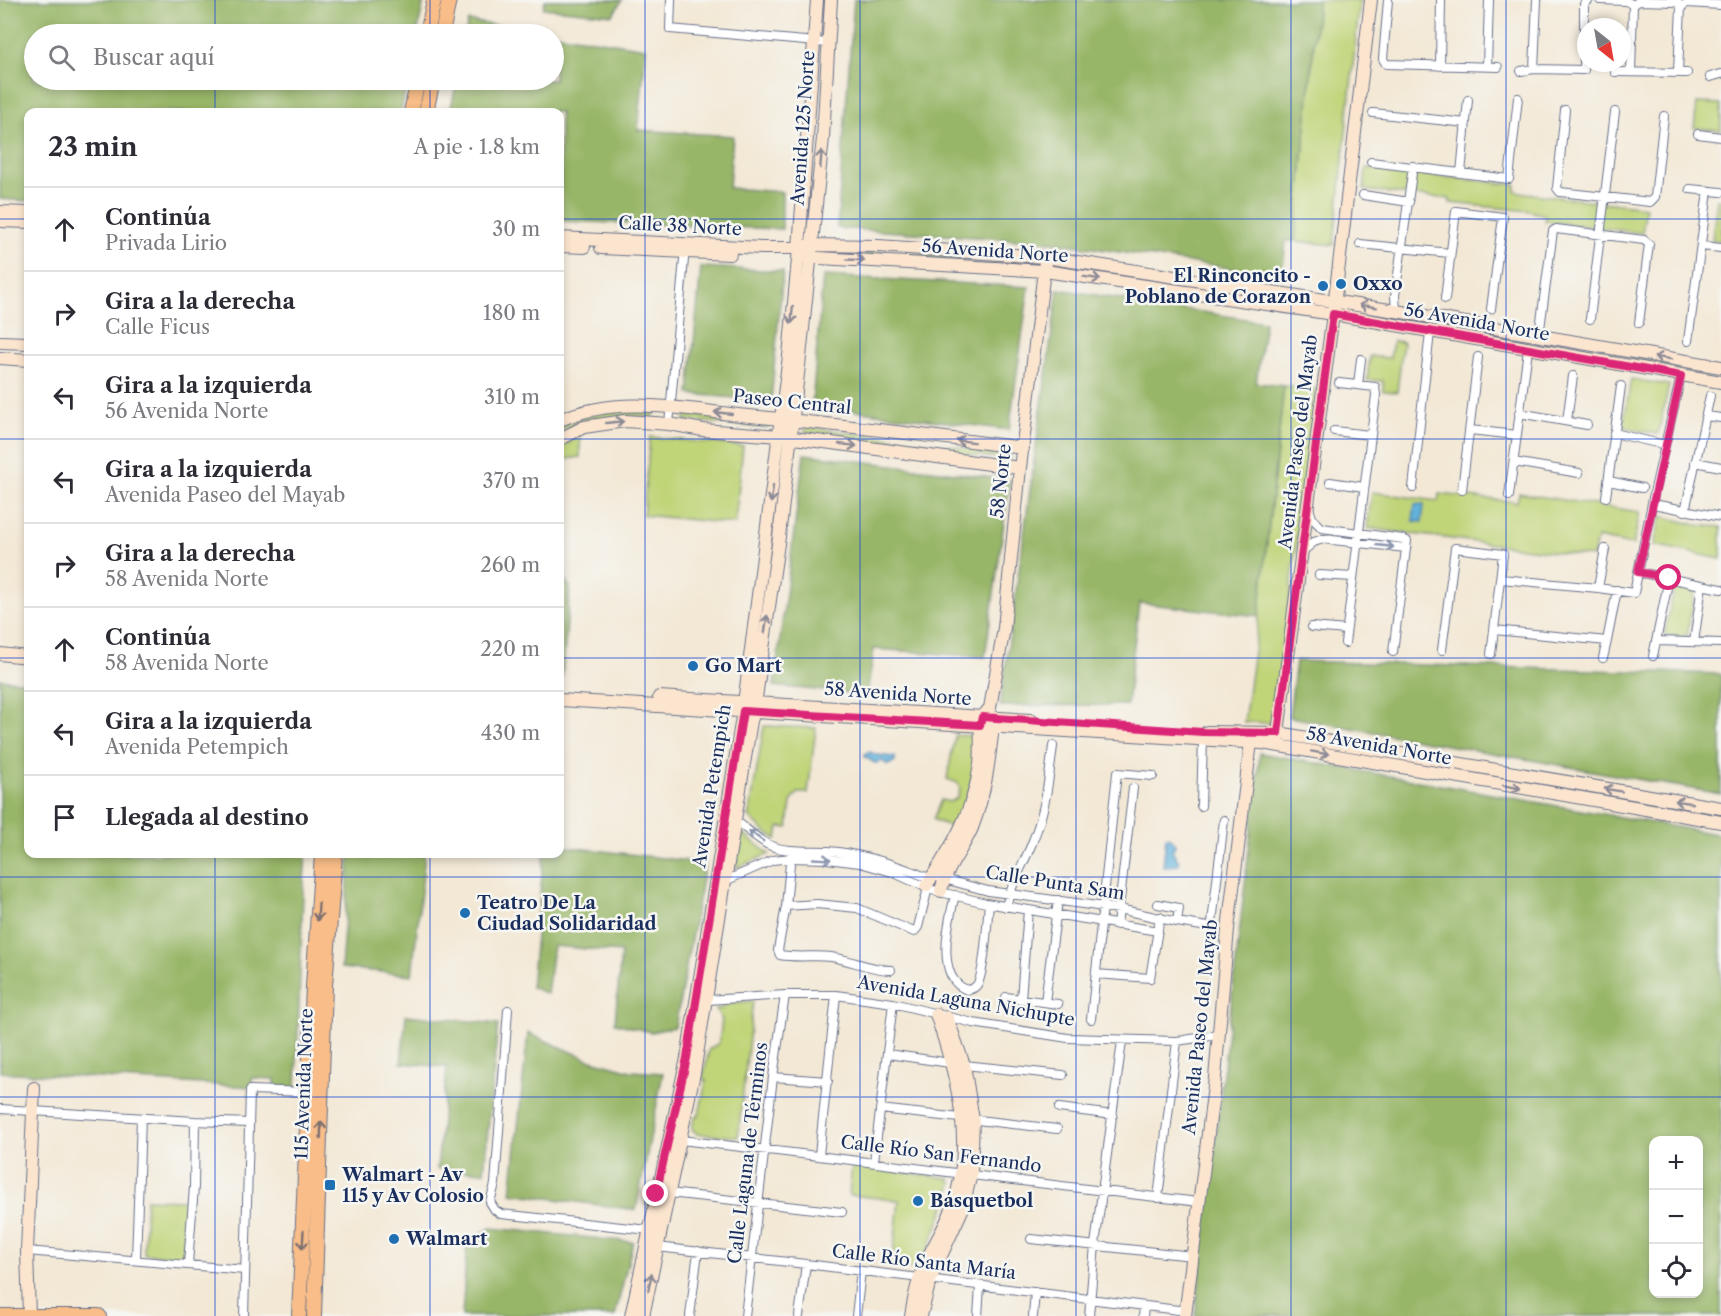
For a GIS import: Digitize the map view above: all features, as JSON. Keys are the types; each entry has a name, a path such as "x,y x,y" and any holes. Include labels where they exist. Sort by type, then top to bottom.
{"main road":[{"path":"429,24 434,0"},
{"path":"444,24 449,0"},
{"name":"Avenida 125 Norte","path":"804,252 817,0"},
{"name":"Avenida 125 Norte","path":"804,252 818,191 831,0"},
{"name":"Avenida Paseo del Mayab","path":"1278,739 1335,301 1371,0"},
{"path":"412,108 416,90"},
{"path":"427,108 431,90"},
{"path":"818,191 821,199 820,238 836,245"},
{"path":"0,212 24,213"},
{"path":"0,220 24,222"},
{"name":"Calle 38 Norte","path":"564,238 685,248"},
{"name":"56 Avenida Norte","path":"804,252 836,245 1045,257 1335,301 1721,367"},
{"name":"Calle 38 Norte","path":"564,246 804,252"},
{"name":"56 Avenida Norte","path":"804,252 1045,271 1333,314 1721,382"},
{"name":"Avenida Petempich","path":"631,1316 687,1058 749,707 785,437 804,252"},
{"name":"58 Norte","path":"936,883 966,842 981,787 988,719 1004,628 1045,257"},
{"path":"1430,332 1432,318"},
{"path":"1532,350 1539,336"},
{"path":"0,342 24,343"},
{"path":"1622,365 1625,352"},
{"path":"0,358 24,360"},
{"name":"Paseo Central","path":"564,418 579,411 602,406 630,404 787,419 1023,448"},
{"name":"Paseo Central","path":"564,437 584,427 625,421 785,437 1020,468"},
{"path":"0,654 24,657"},
{"path":"0,661 24,664"},
{"path":"564,691 749,707"},
{"path":"564,700 749,707"},
{"name":"Avenida Petempich","path":"643,1316 707,1000 751,721 749,707"},
{"name":"58 Avenida Norte","path":"749,707 1202,732 1265,733 1278,739 1430,773 1721,822"},
{"name":"58 Avenida Norte","path":"988,719 1203,739 1251,742 1278,739 1433,759 1721,808"},
{"name":"Avenida Paseo del Mayab","path":"1186,1313 1215,1078 1227,929 1251,742"},
{"path":"1430,773 1433,759"},
{"path":"1576,798 1578,784"},
{"name":"115 Avenida Norte","path":"299,1316 313,986 322,858"},
{"name":"115 Avenida Norte","path":"314,1316 325,986 335,858"},
{"path":"911,1316 966,1174 968,1119 958,1064 942,1016"},
{"path":"29,1316 27,1251 34,1088"},
{"path":"921,1316 925,1280"},
{"path":"0,1316 99,1316"}],"street":[{"path":"671,0 670,29 827,43"},
{"path":"1388,0 1383,59 1386,64 1498,66"},
{"path":"1440,66 1442,0"},
{"path":"1487,66 1489,0"},
{"path":"1534,69 1537,0"},
{"path":"1521,71 1534,69 1587,70 1584,4 1588,0"},
{"path":"1600,0 1626,1 1633,5"},
{"path":"1633,5 1639,2 1677,2 1681,7 1677,72"},
{"path":"1681,7 1687,3 1721,5"},
{"path":"1633,5 1631,72 1688,73"},
{"path":"1710,77 1721,74"},
{"path":"1371,162 1509,179 1518,98"},
{"path":"1461,173 1468,100"},
{"path":"1566,110 1557,188 1560,192 1650,202 1655,197 1664,116"},
{"path":"1373,112 1466,123"},
{"path":"1590,319 1615,112"},
{"path":"1698,134 1721,137"},
{"path":"1396,311 1395,296 1413,166"},
{"path":"1690,189 1721,192"},
{"path":"1688,341 1708,191"},
{"path":"1363,195 1408,202"},
{"path":"1445,299 1456,211 1503,217 1491,309"},
{"path":"1539,336 1553,231 1556,229 1644,240 1649,244 1639,323"},
{"path":"1360,244 1450,253"},
{"path":"1701,246 1721,248"},
{"path":"669,424 685,248"},
{"path":"1413,488 1430,332"},
{"path":"1509,496 1519,413 1532,350"},
{"path":"1462,490 1478,357"},
{"path":"1358,385 1360,359"},
{"path":"1567,421 1572,376"},
{"path":"1501,579 1634,593 1653,504 1661,444 1681,376"},
{"path":"1339,383 1375,387 1376,395 1345,643"},
{"path":"1606,496 1621,386"},
{"path":"1685,511 1710,396"},
{"path":"1519,413 1587,425"},
{"path":"1706,416 1721,418"},
{"path":"1470,430 1516,435"},
{"path":"1334,431 1370,435"},
{"path":"1614,433 1661,444"},
{"path":"1514,462 1579,473"},
{"path":"1695,462 1721,467"},
{"path":"1609,481 1642,488"},
{"path":"1330,482 1364,487"},
{"path":"1308,504 1312,518 1330,534 1406,548 1394,652"},
{"path":"1653,504 1721,517"},
{"path":"1302,552 1314,542 1330,534"},
{"path":"1442,650 1455,548 1503,554 1491,654"},
{"path":"1598,588 1605,549"},
{"path":"1638,572 1721,589"},
{"path":"1319,575 1353,577"},
{"path":"1653,656 1669,578"},
{"path":"1694,642 1702,585"},
{"path":"1603,658 1617,590"},
{"path":"1311,627 1346,630"},
{"path":"1494,630 1607,641"},
{"path":"1657,641 1721,643"},
{"path":"1201,806 1203,739"},
{"path":"1006,906 1009,892 1035,837 1047,794 1053,746"},
{"path":"1091,1019 1117,773 1153,776"},
{"path":"1117,925 1133,788"},
{"name":"Calle Punta Sam","path":"936,883 1119,909 1208,927 1212,923 1224,820"},
{"name":"Calle Punta Sam","path":"736,821 770,845 791,854"},
{"name":"Calle Punta Sam","path":"725,880 791,854 821,850 861,855 885,861 926,877 955,895 989,904 1158,932"},
{"path":"791,854 786,906 778,950 780,955 831,957 861,963 880,970 891,970"},
{"path":"786,906 857,908 914,932 918,927 927,892 936,883"},
{"path":"955,895 946,952 948,966 957,983 967,990 978,985 982,972 989,904"},
{"path":"1045,1002 1058,900"},
{"path":"1158,904 1179,908 1177,922"},
{"path":"1021,999 1028,910"},
{"path":"1096,974 1150,978 1160,917"},
{"name":"Avenida Laguna Nichupte","path":"707,1000 785,995 836,995 893,1003 993,1027 1068,1038 1177,1041 1211,1036 1218,1032"},
{"name":"Calle Laguna de Términos","path":"746,1316 764,1149 785,995"},
{"path":"819,1155 836,995"},
{"path":"1006,997 1058,1004"},
{"path":"874,1161 893,1003"},
{"path":"507,1010 495,1184 490,1202 495,1210 501,1214 649,1230"},
{"path":"1089,1316 1095,1245 1122,1041"},
{"path":"1158,1198 1177,1041"},
{"path":"888,1054 1063,1075"},
{"path":"773,1077 828,1082"},
{"path":"244,1316 250,1090 309,1092"},
{"path":"1059,1108 1113,1115"},
{"path":"0,1109 249,1123"},
{"path":"880,1109 1057,1128"},
{"path":"136,1259 141,1118"},
{"path":"188,1264 194,1187 195,1121"},
{"name":"Calle Río San Fernando","path":"680,1140 874,1161 1199,1202"},
{"path":"669,1193 842,1212"},
{"path":"1031,1239 1193,1256"},
{"name":"Calle Río Santa María","path":"657,1247 1035,1292 1144,1311 1186,1313"},
{"path":"27,1251 245,1270"},
{"path":"690,1316 698,1251"},
{"path":"799,1316 806,1264"},
{"path":"856,1316 861,1271"},
{"path":"978,1316 980,1286"},
{"path":"1033,1316 1035,1292"}],"green space":[{"path":"0,0 424,0 419,24 24,24 24,90 406,90 402,108 24,108 24,201 0,199"},
{"path":"545,0 622,0 613,15 543,8"},
{"path":"854,0 1318,0 1295,241 1286,241 1282,276 1052,242 837,228"},
{"path":"1318,0 1360,0 1334,245 1295,241"},
{"path":"468,21 488,24 467,24"},
{"path":"564,36 646,48 638,130 733,136 729,188 782,192 782,229 564,221 564,108 451,108 455,90 564,90"},
{"path":"1697,103 1721,104 1721,130 1694,128"},
{"path":"1366,168 1516,185 1515,191 1532,194 1646,207 1642,233 1545,221 1545,215 1530,211 1450,203 1450,199 1364,190"},
{"path":"1717,199 1721,199 1721,241 1712,240"},
{"path":"825,249 1033,264 830,253 825,252"},
{"path":"1058,264 1303,301 1303,305 1057,267"},
{"path":"701,267 783,271 771,401 689,394"},
{"path":"823,276 1029,287 1009,430 812,405"},
{"path":"1058,289 1265,322 1256,383 1284,386 1259,616 1139,603 1127,705 1000,706"},
{"path":"1444,325 1527,340 1526,343 1440,328"},
{"path":"1393,341 1403,342 1397,392 1383,391 1383,381 1367,380 1370,356 1390,358"},
{"path":"1548,342 1617,355 1616,358 1544,346"},
{"path":"1634,357 1721,371 1721,377 1631,361"},
{"path":"1631,379 1669,385 1658,434 1623,427"},
{"path":"1284,386 1316,389 1275,716 1271,723 1244,722 1259,616"},
{"path":"617,410 655,414 652,417 616,416 593,419 564,429 564,424 583,417"},
{"path":"687,415 767,423 769,426 766,428 686,420 684,418"},
{"path":"808,427 1010,454 1012,458 1010,460 805,432"},
{"path":"650,437 743,446 735,524 643,515"},
{"path":"580,439 580,457 567,459 564,456 564,445"},
{"path":"804,454 1010,480 985,657 874,649 867,695 774,686"},
{"path":"1372,492 1438,501 1439,494 1517,502 1519,493 1640,512 1633,545 1597,538 1593,557 1367,528"},
{"path":"1661,516 1697,525 1721,527 1721,559 1654,545"},
{"path":"564,579 570,587 564,657"},
{"path":"1675,586 1695,590 1687,636 1664,635"},
{"path":"1296,661 1721,674 1721,794 1289,717"},
{"path":"0,679 24,682 24,858 306,858 296,1088 275,1087 275,1079 252,1078 252,1087 0,1072"},
{"path":"764,726 816,728 808,793 798,793 791,802 788,828 779,827 777,839 766,833 749,817"},
{"path":"955,735 976,736 975,772 957,830 933,819 941,800 950,802 957,798 960,789 958,783 947,779"},
{"path":"1260,753 1721,835 1721,1316 1195,1316"},
{"path":"742,833 769,854 736,868"},
{"path":"564,846 705,863 675,1027 651,1032 615,1023 621,952 553,946 547,994 531,987 544,858 564,858"},
{"path":"350,858 425,858 412,975 341,968"},
{"path":"753,1001 738,1137 697,1134 692,1129 694,1118 699,1115 706,1081 703,1077 709,1049 719,1043 722,1020 716,1009 724,1008 724,1003"},
{"path":"406,1015 498,1024 484,1172 437,1169 447,1067 401,1063"},
{"path":"528,1033 588,1059 631,1071 663,1073 636,1210 511,1193"},
{"path":"852,1166 949,1178 952,1183 943,1212 920,1269 892,1265 899,1200 849,1195"},
{"path":"146,1199 186,1200 183,1257 144,1254"},
{"path":"490,1228 633,1242 615,1316 462,1316 467,1241"}],"water":[{"path":"1415,504 1424,505 1422,522 1413,521"},
{"path":"870,752 879,756 895,757 895,761 888,765 882,761 875,763 865,757 865,754"},
{"path":"1166,837 1176,844 1172,850 1179,862 1178,865 1163,867"}],"place":[{"name":"Oxxo","path":"1341,284"},
{"name":"El Rinconcito - Poblano de Corazon","path":"1323,286"},
{"name":"Go Mart","path":"693,666"},
{"name":"Teatro De La Ciudad Solidaridad","path":"465,913"},
{"name":"Walmart - Av 115 y Av Colosio","path":"330,1185"},
{"name":"Básquetbol","path":"918,1201"},
{"name":"Walmart","path":"394,1239"}],"route":[{"path":"656,1194 687,1058 743,711 980,725 982,717 1202,732 1278,733 1333,314 1681,376 1638,572 1669,578"}]}
